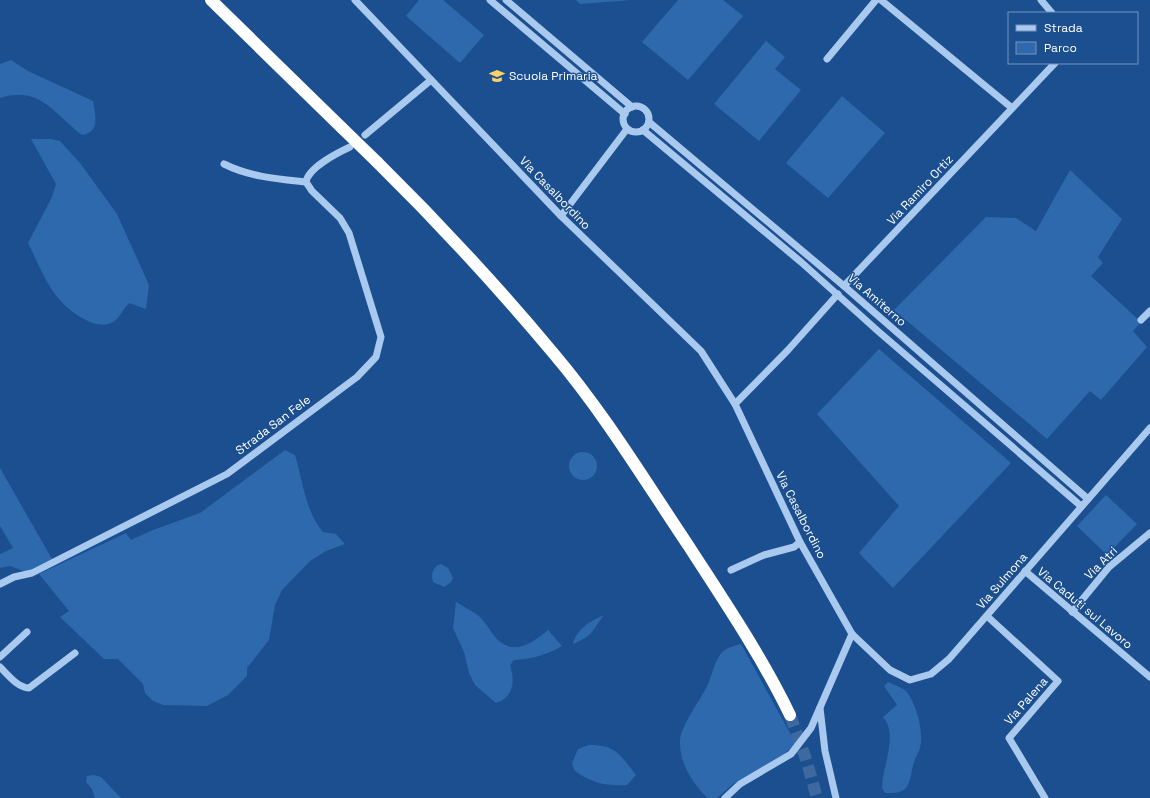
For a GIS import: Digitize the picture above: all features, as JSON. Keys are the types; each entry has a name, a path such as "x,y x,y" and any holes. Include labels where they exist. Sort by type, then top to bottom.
{"highway":[{"path":"211,0 377,162 460,248 555,355 614,435 698,561 765,665 790,715"}],"street":[{"name":"Via Casalbordino","path":"355,0 561,216 701,351 735,404 800,542 852,634"},
{"path":"490,0 624,114"},
{"path":"506,0 632,107 639,107 646,111 649,122 643,130 633,132 627,129 624,122 624,114 632,107"},
{"path":"827,59 876,0"},
{"path":"881,0 1012,108"},
{"path":"1041,0 1051,12"},
{"name":"Via Ramiro Ortiz","path":"844,286 1054,64"},
{"path":"365,135 431,80"},
{"name":"Via Amiterno","path":"649,122 844,286 1088,499"},
{"path":"561,216 627,129"},
{"name":"Via Amiterno","path":"643,130 838,294 879,332 1081,506"},
{"path":"224,164 238,171 262,177 306,182 307,178 328,158 350,147"},
{"name":"Strada San Fele","path":"0,584 14,577 32,572 227,474 357,377 376,357 381,338 349,233 340,218 312,191 306,182"},
{"path":"735,404 788,350 838,294"},
{"path":"1141,320 1150,311"},
{"name":"Via Sulmona","path":"852,634 890,670 910,680 931,674 949,659 1150,428"},
{"name":"Via Atri","path":"1072,612 1109,567 1150,533"},
{"path":"731,570 764,555 794,547 800,542"},
{"name":"Via Caduti sul Lavoro","path":"1025,571 1150,677"},
{"name":"Via Palena","path":"987,616 1058,681 1009,738 1045,798"},
{"path":"0,657 27,632"},
{"path":"725,798 740,784 791,754 811,728 852,634"},
{"path":"0,667 22,688 28,688 75,653"},
{"path":"820,707 825,751 836,798"}],"green space":[{"path":"419,0 443,0 484,35 460,63 406,16"},
{"path":"576,0 632,0 580,4"},
{"path":"678,0 723,0 743,16 688,80 642,42"},
{"path":"766,41 785,57 775,69 801,90 759,141 714,104"},
{"path":"11,60 28,71 93,101 95,122 92,130 82,135 46,104 36,98 26,95 14,95 0,98 0,64"},
{"path":"842,96 885,133 828,198 786,163"},
{"path":"31,139 51,139 60,141 80,163 117,214 149,285 146,309 129,303 119,317 111,323 92,323 71,311 55,294 28,243 52,197 56,184"},
{"path":"1070,170 1122,219 1098,257 1103,263 1091,276 1141,322 1133,331 1147,347 1101,400 1090,391 1047,439 894,310 986,217 1016,218 1036,231"},
{"path":"879,349 1011,463 893,588 859,553 899,506 817,414"},
{"path":"285,450 295,455 308,505 317,524 323,532 336,534 345,544 326,551 310,561 282,590 275,605 269,640 247,668 247,676 228,695 207,706 163,705 153,701 145,693 143,684 118,659 104,659 60,617 69,611 39,574 126,533 131,540 153,530 200,513"},
{"path":"583,452 593,456 597,466 593,476 583,480 573,476 569,466 573,456"},
{"path":"0,468 52,559 26,572 10,566 0,568 0,554 13,548 0,526"},
{"path":"1106,495 1137,524 1107,555 1077,526"},
{"path":"441,564 448,568 453,578 451,582 444,587 433,582 432,579 434,569"},
{"path":"456,602 480,617 495,637 508,646 515,647 529,644 548,630 562,646 539,656 514,660 510,665 513,682 510,693 496,703 475,685 469,673 464,652 453,628"},
{"path":"604,615 589,635 573,644 581,629"},
{"path":"741,644 796,744 784,754 733,784 717,798 708,798 697,787 684,765 680,749 681,734 687,720 708,684 720,655 727,649"},
{"path":"888,682 900,687 907,692 911,698 919,719 921,734 920,748 909,784 904,790 893,793 885,793 882,788 890,742 888,724 883,717 897,705 884,686"},
{"path":"589,745 606,747 617,752 636,775 627,785 599,783 586,778 574,770 572,763 578,749"},
{"path":"94,775 101,777 121,798 95,798 92,789 86,782 87,776"}],"tunnel":[{"path":"790,715 806,759 817,798"}],"place":[{"name":"Scuola Primaria","path":"497,76"}]}
